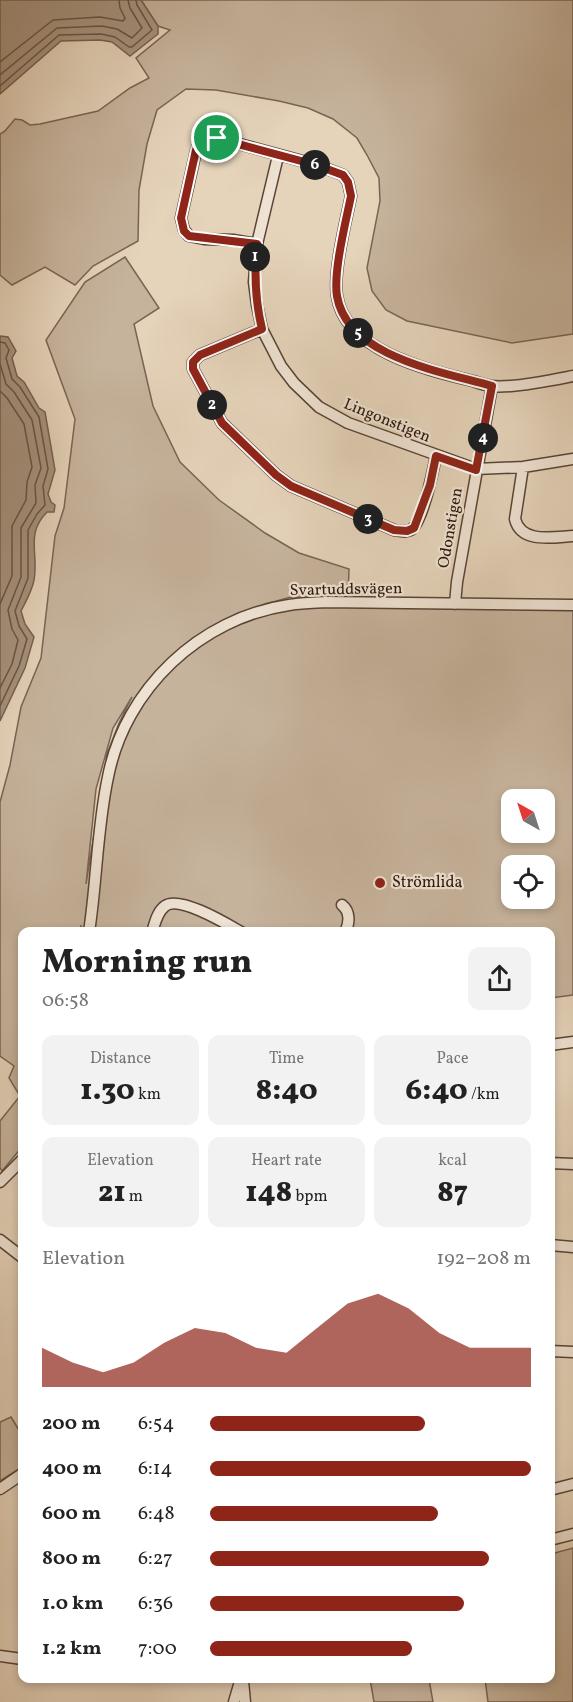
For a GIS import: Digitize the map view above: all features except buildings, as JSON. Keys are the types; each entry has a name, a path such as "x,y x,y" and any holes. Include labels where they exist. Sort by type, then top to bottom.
{"street":[{"path":"257,244 204,239 189,236 184,231 181,218 196,150 200,142 212,137 217,138 316,165 343,175 348,182 351,196 336,282 337,297 350,325 362,337 387,353 451,376 492,386 527,384 573,376"},
{"name":"Lingonstigen","path":"278,156 257,244 254,282 256,305 262,329 281,366 294,383 319,407 333,416 368,432 476,470 524,467 573,459"},
{"path":"262,329 200,355 193,362 193,369 222,423 276,475 291,486 394,530 407,531 414,528 419,517 430,485 436,456"},
{"name":"Odonstigen","path":"454,604 492,386"},
{"path":"524,467 515,519 517,526 530,536 573,536"},
{"name":"Svartuddsvägen","path":"90,927 106,787 112,759 121,734 142,696 173,661 209,633 234,620 289,604 325,602 573,605"},
{"path":"154,927 162,908 176,903 212,916 232,927"},
{"path":"342,905 346,908 348,916 347,927"},
{"path":"555,1044 573,1042"},
{"path":"555,1163 573,1164"},
{"path":"0,1182 18,1164"},
{"path":"0,1240 18,1254"},
{"path":"555,1245 573,1247"},
{"path":"555,1351 573,1352"},
{"path":"0,1489 18,1477"},
{"path":"555,1487 573,1484"},
{"path":"555,1539 573,1534"},
{"path":"0,1656 18,1658"},
{"path":"234,1702 240,1683"},
{"path":"243,1683 245,1702"}],"shaded area":[{"path":"141,0 573,0 573,334 512,343 407,321 386,310 372,291 367,268 380,201 379,178 357,138 333,119 308,108 216,90 186,89 157,110 147,144 139,190 138,241 93,266 75,285 45,267 12,285 0,275 0,134 15,119 30,125 98,111 130,88 149,78 136,58 170,30 158,26"},
{"path":"125,257 159,308 134,324 153,406 180,462 219,500 265,533 299,553 349,569 348,598 291,597 262,605 573,605 573,995 555,997 555,927 81,927 81,925 81,927 18,927 18,1093 9,1078 14,1066 0,1056 0,802 21,707 41,658 55,536 64,508 75,419 46,340 85,282","holes":["132,697 107,754 86,884 96,789 113,728"]},
{"path":"18,1098 18,1152 2,1171 0,1168 0,1121"},
{"path":"11,1417 18,1428 18,1470 0,1481 0,1422"},
{"path":"573,1548 573,1702 488,1702 486,1683 555,1683 555,1553"},
{"path":"371,1683 430,1683 433,1702 374,1702"}],"water":[{"path":"0,0 141,0 158,26 158,34 130,56 112,42 61,41 0,94"},
{"path":"0,336 8,337 16,351 12,358 17,376 24,382 39,408 45,412 55,470 48,494 55,505 54,512 47,512 36,528 34,580 21,611 25,624 34,637 25,668 0,721"}],"place":[{"name":"Strömlida","path":"380,883"}],"route":[{"path":"212,137 217,138 316,165 343,175 348,182 351,196 336,282 341,311 350,325 362,337 387,353 451,376 492,386 476,470 436,456 430,485 414,528 407,531 394,530 291,486 226,428 201,385 193,369 195,359 262,329 256,305 254,282 257,244 189,236 182,225 181,218 196,150 200,142 212,137"}]}
